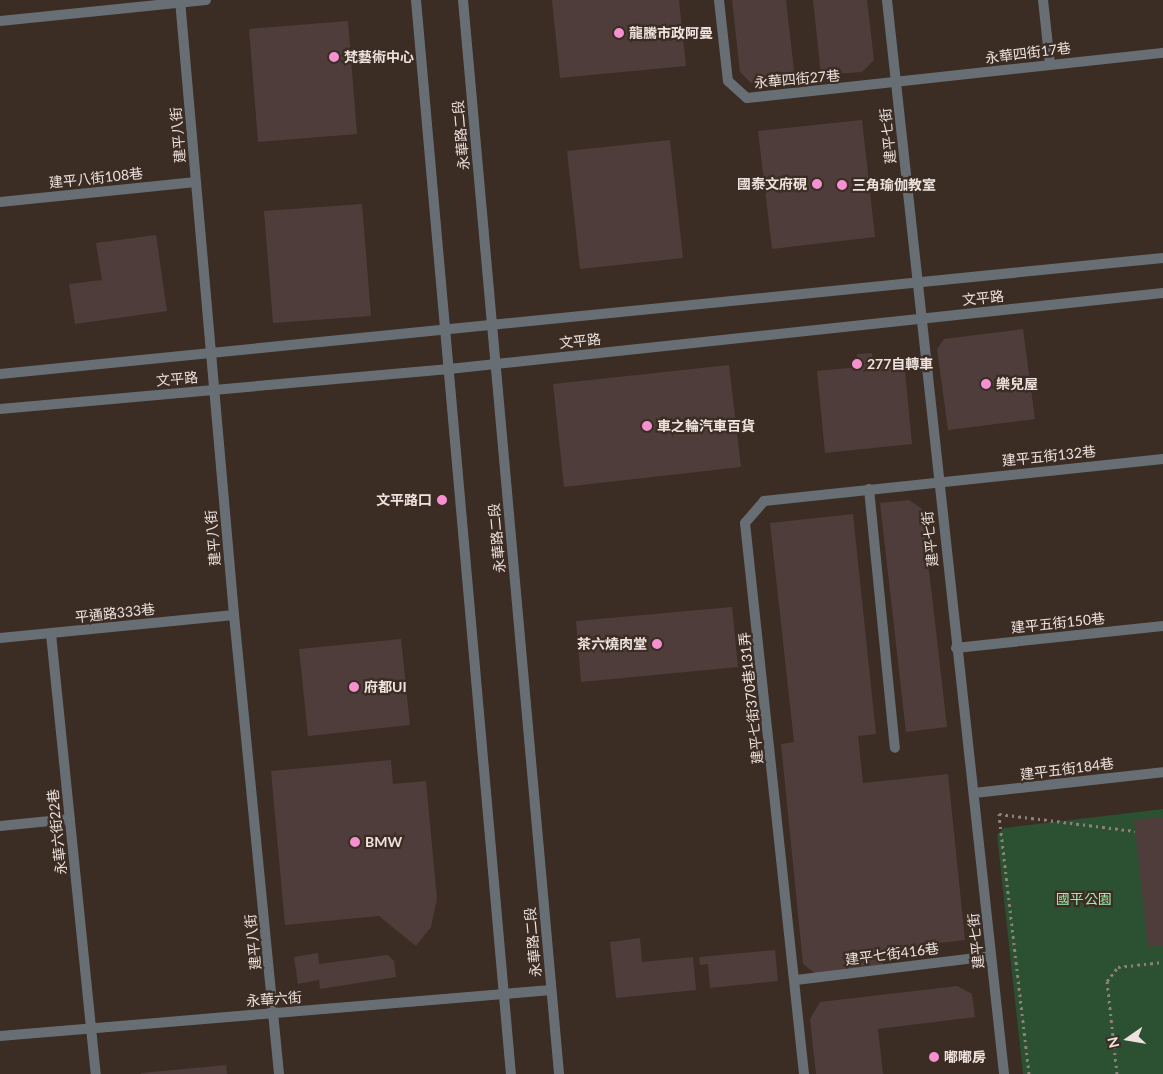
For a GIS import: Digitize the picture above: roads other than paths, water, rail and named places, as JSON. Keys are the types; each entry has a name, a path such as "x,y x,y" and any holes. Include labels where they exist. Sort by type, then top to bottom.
{"street":[{"path":"0,21 180,1 206,0"},
{"path":"416,0 511,1074"},
{"name":"永華路二段","path":"463,0 559,1074"},
{"name":"永華四街27巷","path":"719,0 728,80 746,98 896,84"},
{"name":"建平七街","path":"887,0 956,648 974,794 1004,1074"},
{"path":"1043,0 1050,64"},
{"name":"建平八街","path":"180,1 234,615 280,1074"},
{"name":"永華四街17巷","path":"896,84 1050,64 1163,53"},
{"name":"建平八街108巷","path":"0,202 196,182"},
{"name":"文平路","path":"0,374 1163,258"},
{"name":"文平路","path":"0,409 449,369 1163,293"},
{"name":"建平五街132巷","path":"938,481 1163,459"},
{"name":"建平七街370巷131弄","path":"804,1074 796,980 745,523 764,501 938,481"},
{"path":"869,489 895,748"},
{"name":"平通路333巷","path":"0,638 234,615"},
{"name":"建平五街150巷","path":"956,648 1163,626"},
{"name":"永華六街22巷","path":"51,634 96,1074"},
{"name":"建平五街184巷","path":"974,794 1163,772"},
{"path":"0,826 70,819"},
{"name":"建平七街416巷","path":"796,980 991,956"},
{"name":"永華六街","path":"0,1036 551,990"}],"place":[{"name":"龍騰市政阿曼","path":"619,33"},
{"name":"梵藝術中心","path":"334,57"},
{"name":"國泰文府硯","path":"817,184"},
{"name":"三角瑜伽教室","path":"842,185"},
{"name":"277自轉車","path":"857,364"},
{"name":"樂兒屋","path":"986,384"},
{"name":"車之輪汽車百貨","path":"647,426"},
{"name":"文平路口","path":"442,500"},
{"name":"茶六燒肉堂","path":"657,644"},
{"name":"府都UI","path":"354,687"},
{"name":"BMW","path":"355,842"},
{"name":"嘟嘟房","path":"934,1057"}],"park label":[{"name":"國平公園","path":"1084,899"}]}
